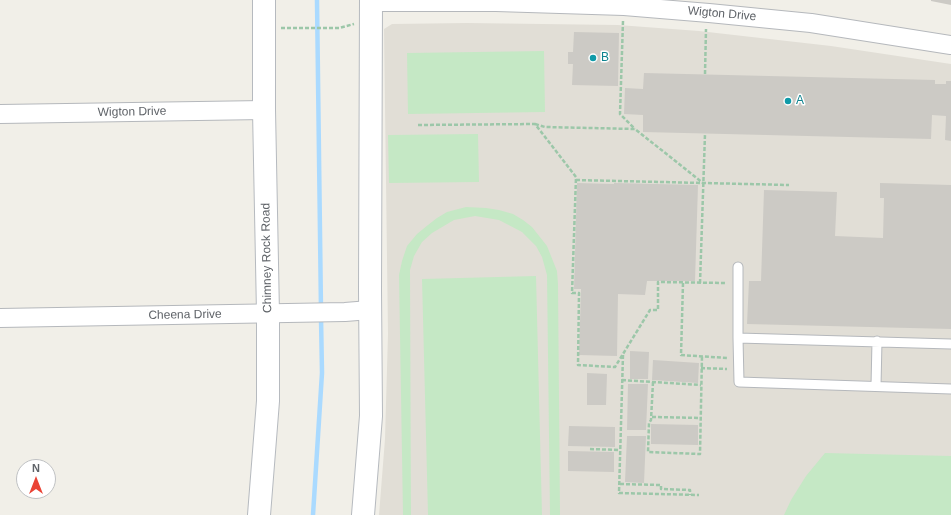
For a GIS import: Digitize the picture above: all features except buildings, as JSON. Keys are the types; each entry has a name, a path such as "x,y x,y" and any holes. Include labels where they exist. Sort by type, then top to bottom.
{"main road":[{"name":"Chimney Rock Road","path":"259,515 268,401 264,0"},
{"path":"363,515 372,416 370,310 372,1"}],"street":[{"name":"Wigton Drive","path":"372,1 496,2 624,6 706,12 811,23 951,44"},
{"name":"Wigton Drive","path":"0,114 264,110"},
{"name":"Cheena Drive","path":"0,318 268,314 370,310"}],"lane":[{"path":"738,267 739,382 951,389"},
{"path":"738,338 951,344"},
{"path":"876,386 877,341"}],"path":[{"path":"624,6 620,114 635,129 703,183"},
{"path":"706,12 706,74"},
{"path":"289,28 339,28"},
{"path":"418,125 535,124 544,127 635,129"},
{"path":"535,124 576,177 572,293 579,294 578,366 615,367 650,310 658,310 658,282 730,283"},
{"path":"700,283 705,134"},
{"path":"576,180 789,185"},
{"path":"683,283 681,355 738,359"},
{"path":"623,354 619,493 699,495"},
{"path":"653,382 652,417 649,423 648,452 700,454 702,356"},
{"path":"701,368 739,370"},
{"path":"622,380 701,385"},
{"path":"652,417 701,418"},
{"path":"590,449 620,450"},
{"path":"620,484 662,485 662,489 690,490 690,495"}],"shaded area":[{"path":"467,23 618,25 699,31 831,46 951,64 951,515 379,515 385,439 388,334 384,29 392,24"}],"green space":[{"path":"544,51 545,112 408,114 407,53"},
{"path":"478,134 479,182 389,183 388,135"},
{"path":"466,207 499,210 513,214 523,220 532,227 547,246 557,271 560,515 550,515 547,275 542,257 536,246 522,232 499,220 475,216 454,220 432,233 422,242 414,256 410,270 411,515 403,515 399,275 407,246 417,234 447,212"},
{"path":"536,276 542,515 428,515 422,279"},
{"path":"825,453 951,456 951,515 784,515 791,500 806,476"}],"waterway":[{"path":"317,0 321,310"},
{"path":"313,515 322,373 321,317"}],"place":[{"name":"B","path":"593,58"},
{"name":"A","path":"788,101"}]}
